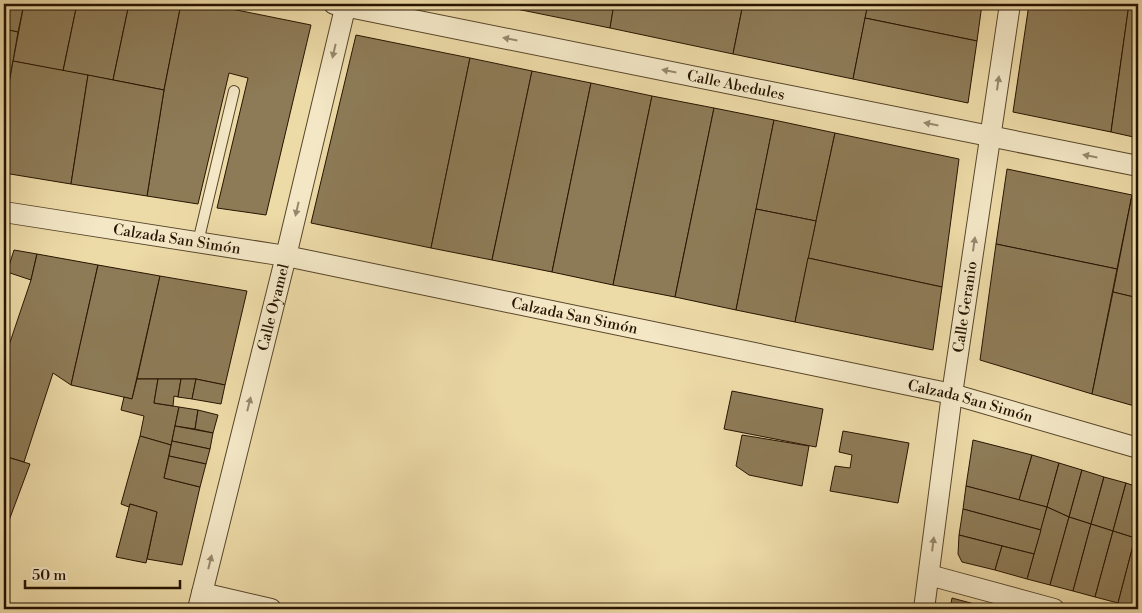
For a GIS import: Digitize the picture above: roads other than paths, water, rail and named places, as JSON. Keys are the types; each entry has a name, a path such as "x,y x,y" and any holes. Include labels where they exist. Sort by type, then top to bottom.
{"street":[{"name":"Calle Abedules","path":"342,4 1138,166"},
{"name":"Calle Oyamel","path":"200,601 286,256 342,4"},
{"name":"Calle Geranio","path":"924,609 952,394 1010,4"},
{"name":"Calzada San Simón","path":"4,212 286,256 952,394 1138,448"},
{"path":"929,574 1054,609"},
{"path":"200,601 271,609"}],"lane":[{"path":"198,242 234,90"}]}
